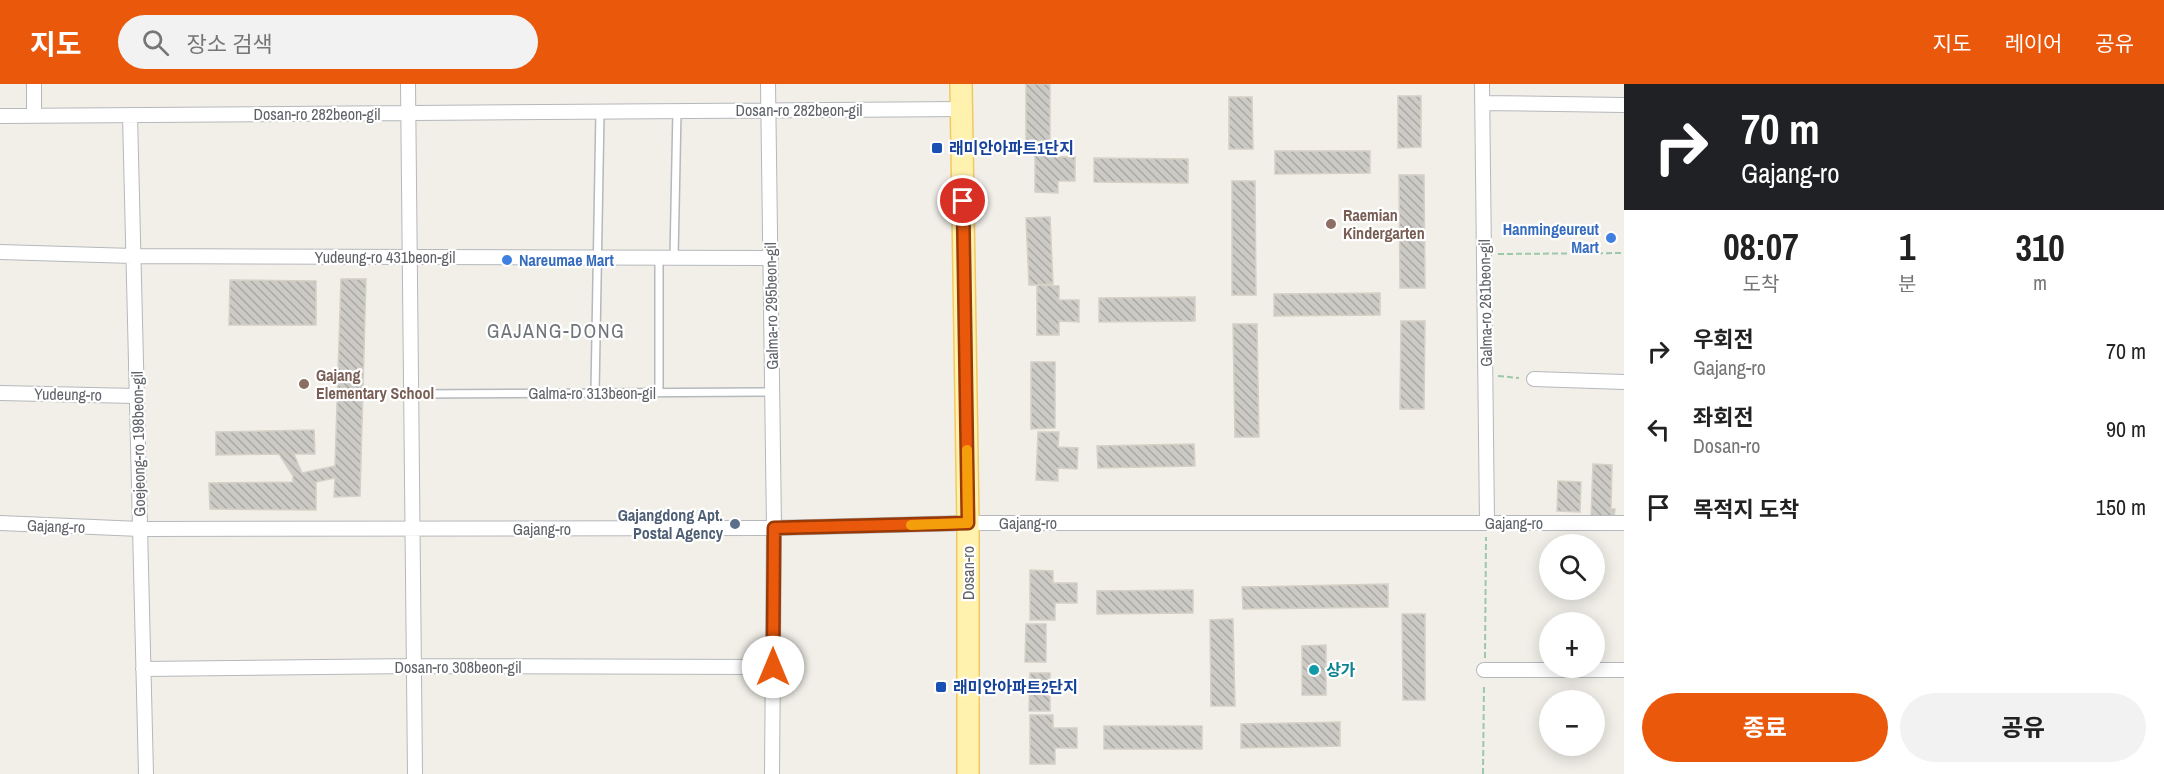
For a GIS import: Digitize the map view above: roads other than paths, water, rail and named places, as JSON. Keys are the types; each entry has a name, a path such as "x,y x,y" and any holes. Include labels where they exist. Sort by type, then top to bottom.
{"main road":[{"name":"Dosan-ro","path":"961,84 968,523 968,774"}],"street":[{"path":"34,84 34,116"},
{"path":"408,84 415,774"},
{"name":"Galma-ro 295beon-gil","path":"768,84 774,528 772,774"},
{"name":"Galma-ro 261beon-gil","path":"1482,84 1487,523"},
{"path":"1482,103 1624,105"},
{"name":"Dosan-ro 282beon-gil","path":"0,116 962,109"},
{"name":"Goejeong-ro 198beon-gil","path":"130,115 146,774"},
{"name":"Yudeung-ro 431beon-gil","path":"0,252 133,256 771,258"},
{"path":"1534,379 1624,382"},
{"name":"Yudeung-ro","path":"0,393 136,396"},
{"name":"Gajang-ro","path":"0,523 140,529 414,529 774,528 968,523 1624,522"},
{"name":"Dosan-ro 308beon-gil","path":"144,669 415,666 773,667"},
{"path":"1484,670 1624,670"}],"lane":[{"path":"674,258 677,111"},
{"path":"595,393 600,112"},
{"path":"658,393 659,257"},
{"name":"Galma-ro 313beon-gil","path":"412,394 772,392"}],"place":[{"name":"래미안아파트1단지","path":"937,148"},
{"name":"Raemian Kindergarten","path":"1331,224"},
{"name":"Hanmingeureut Mart","path":"1611,238"},
{"name":"Nareumae Mart","path":"507,260"},
{"name":"Gajang Elementary School","path":"304,384"},
{"name":"Gajangdong Apt. Postal Agency","path":"735,524"},
{"name":"상가","path":"1314,670"},
{"name":"래미안아파트2단지","path":"941,687"}],"district":[{"name":"GAJANG-DONG","path":"556,330"}]}
